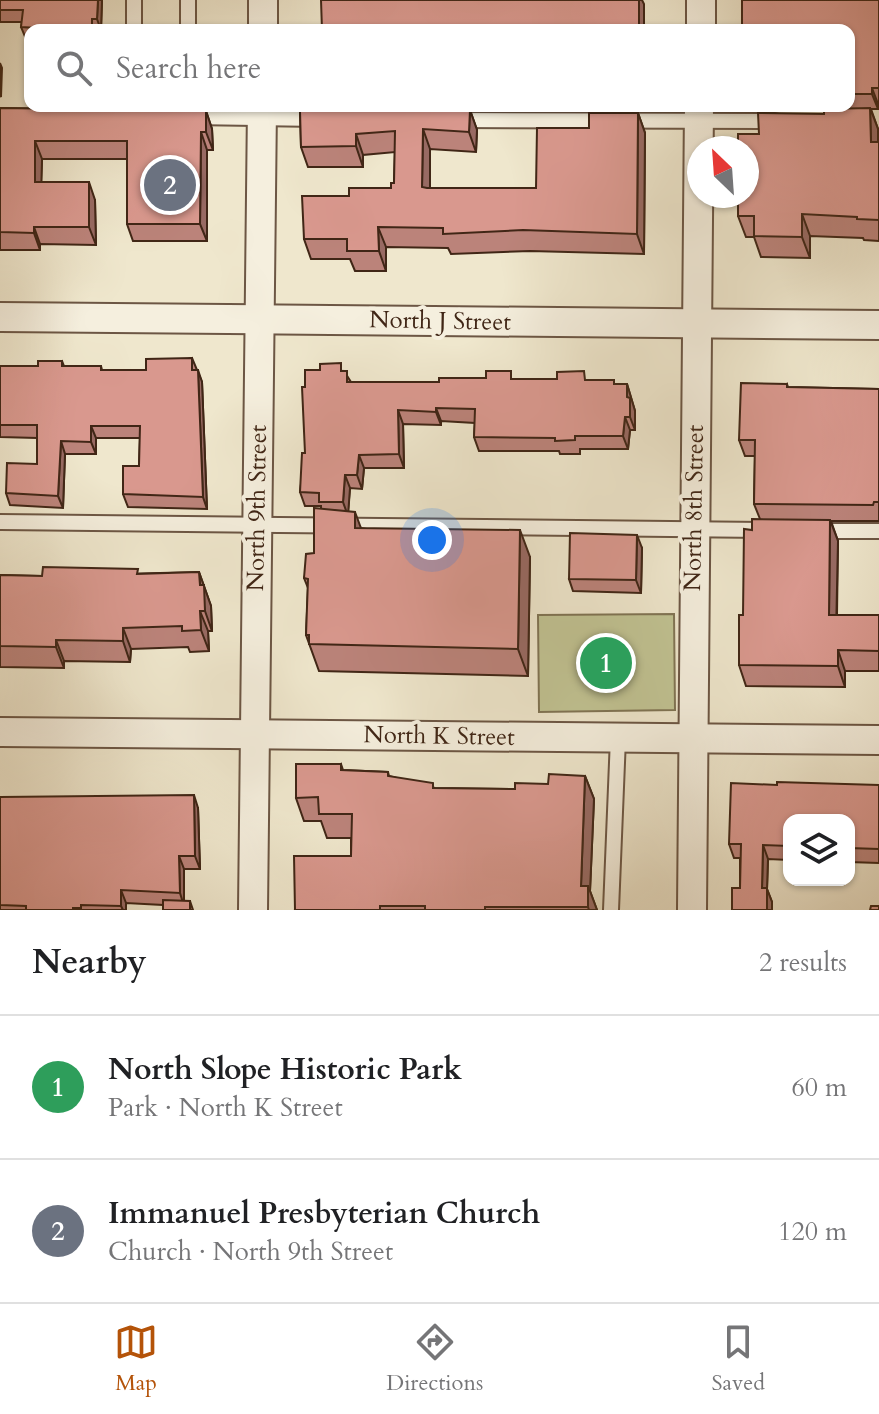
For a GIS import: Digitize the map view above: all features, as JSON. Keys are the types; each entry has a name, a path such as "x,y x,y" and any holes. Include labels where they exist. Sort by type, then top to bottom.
{"street":[{"path":"263,0 263,24"},
{"path":"701,0 701,24"},
{"name":"North 9th Street","path":"253,910 262,112"},
{"name":"North 8th Street","path":"692,910 699,114"},
{"name":"North J Street","path":"0,317 879,325"},
{"name":"North K Street","path":"0,732 879,740"}],"lane":[{"path":"134,0 134,24"},
{"path":"188,0 188,24"},
{"path":"183,114 262,112 340,119"},
{"path":"434,120 699,114 789,121"},
{"path":"0,522 879,531"},
{"path":"611,910 618,738"}],"green space":[{"path":"674,614 675,710 539,712 538,615"}],"building":[{"path":"0,0 98,0 97,19 92,19 92,24 24,24 21,27 23,10 0,10"},
{"path":"321,0 639,0 639,24 322,24"},
{"path":"742,0 879,0 879,88 872,88 872,94 855,94 855,24 742,24"},
{"path":"0,108 24,108 24,112 206,112 206,132 201,132 200,224 127,224 127,141 35,141 35,182 89,182 89,227 34,227 34,233 0,232"},
{"path":"855,108 870,108 871,142 879,142 879,220 802,214 802,237 754,236 754,216 738,216 738,208 759,208 759,136 738,134 759,134 758,113 855,112"},
{"path":"300,112 470,112 469,132 423,129 422,187 536,188 537,128 589,128 589,113 638,113 637,234 523,230 443,234 443,228 378,227 379,251 347,251 347,239 304,239 302,196 349,196 349,188 391,188 391,183 394,183 395,131 356,134 356,146 301,147"},
{"path":"192,358 192,370 198,370 203,497 123,494 123,466 139,466 140,426 91,426 91,442 61,441 58,496 6,493 7,463 37,464 37,425 0,425 0,366 38,366 38,361 62,361 62,366 146,370 146,359"},
{"path":"341,363 341,371 347,371 347,382 439,382 439,378 486,378 486,371 511,371 511,379 557,379 557,372 584,371 585,380 614,380 614,384 627,384 630,417 625,417 623,436 575,436 575,440 555,441 555,438 474,437 475,409 436,408 436,412 398,410 399,454 359,455 357,475 345,475 343,502 319,502 319,493 300,492 302,453 305,453 302,387 305,387 305,370 320,370 320,364"},
{"path":"741,383 879,389 879,502 873,505 754,504 755,440 739,440"},
{"path":"314,508 355,512 355,528 520,530 518,649 309,644 309,635 306,635 308,579 304,578 306,554 314,553"},
{"path":"752,519 830,520 829,615 879,615 879,651 838,650 838,666 739,665 744,529 752,530"},
{"path":"570,533 637,535 636,580 569,579"},
{"path":"43,567 138,569 137,574 199,572 200,585 204,585 205,611 200,611 201,630 182,631 182,626 123,628 123,641 56,640 56,647 0,646 0,575 42,576"},
{"path":"296,764 341,764 341,770 388,772 388,776 433,783 433,788 515,789 515,783 548,784 549,774 585,776 581,886 588,886 588,907 425,910 425,906 380,906 380,910 295,910 294,856 351,856 352,814 319,814 318,797 296,798"},
{"path":"777,782 879,785 879,849 855,848 855,814 783,814 783,846 763,845 762,888 767,888 767,910 732,910 732,888 740,888 741,844 729,844 731,783 777,785"},
{"path":"194,795 195,856 179,856 180,893 121,890 121,906 81,905 81,908 73,910 26,910 26,906 0,905 0,797"},
{"path":"163,900 190,901 190,910 163,910"}],"place":[{"name":"Immanuel Presbyterian Church","path":"170,185"},
{"name":"North Slope Historic Park","path":"606,663"}]}
